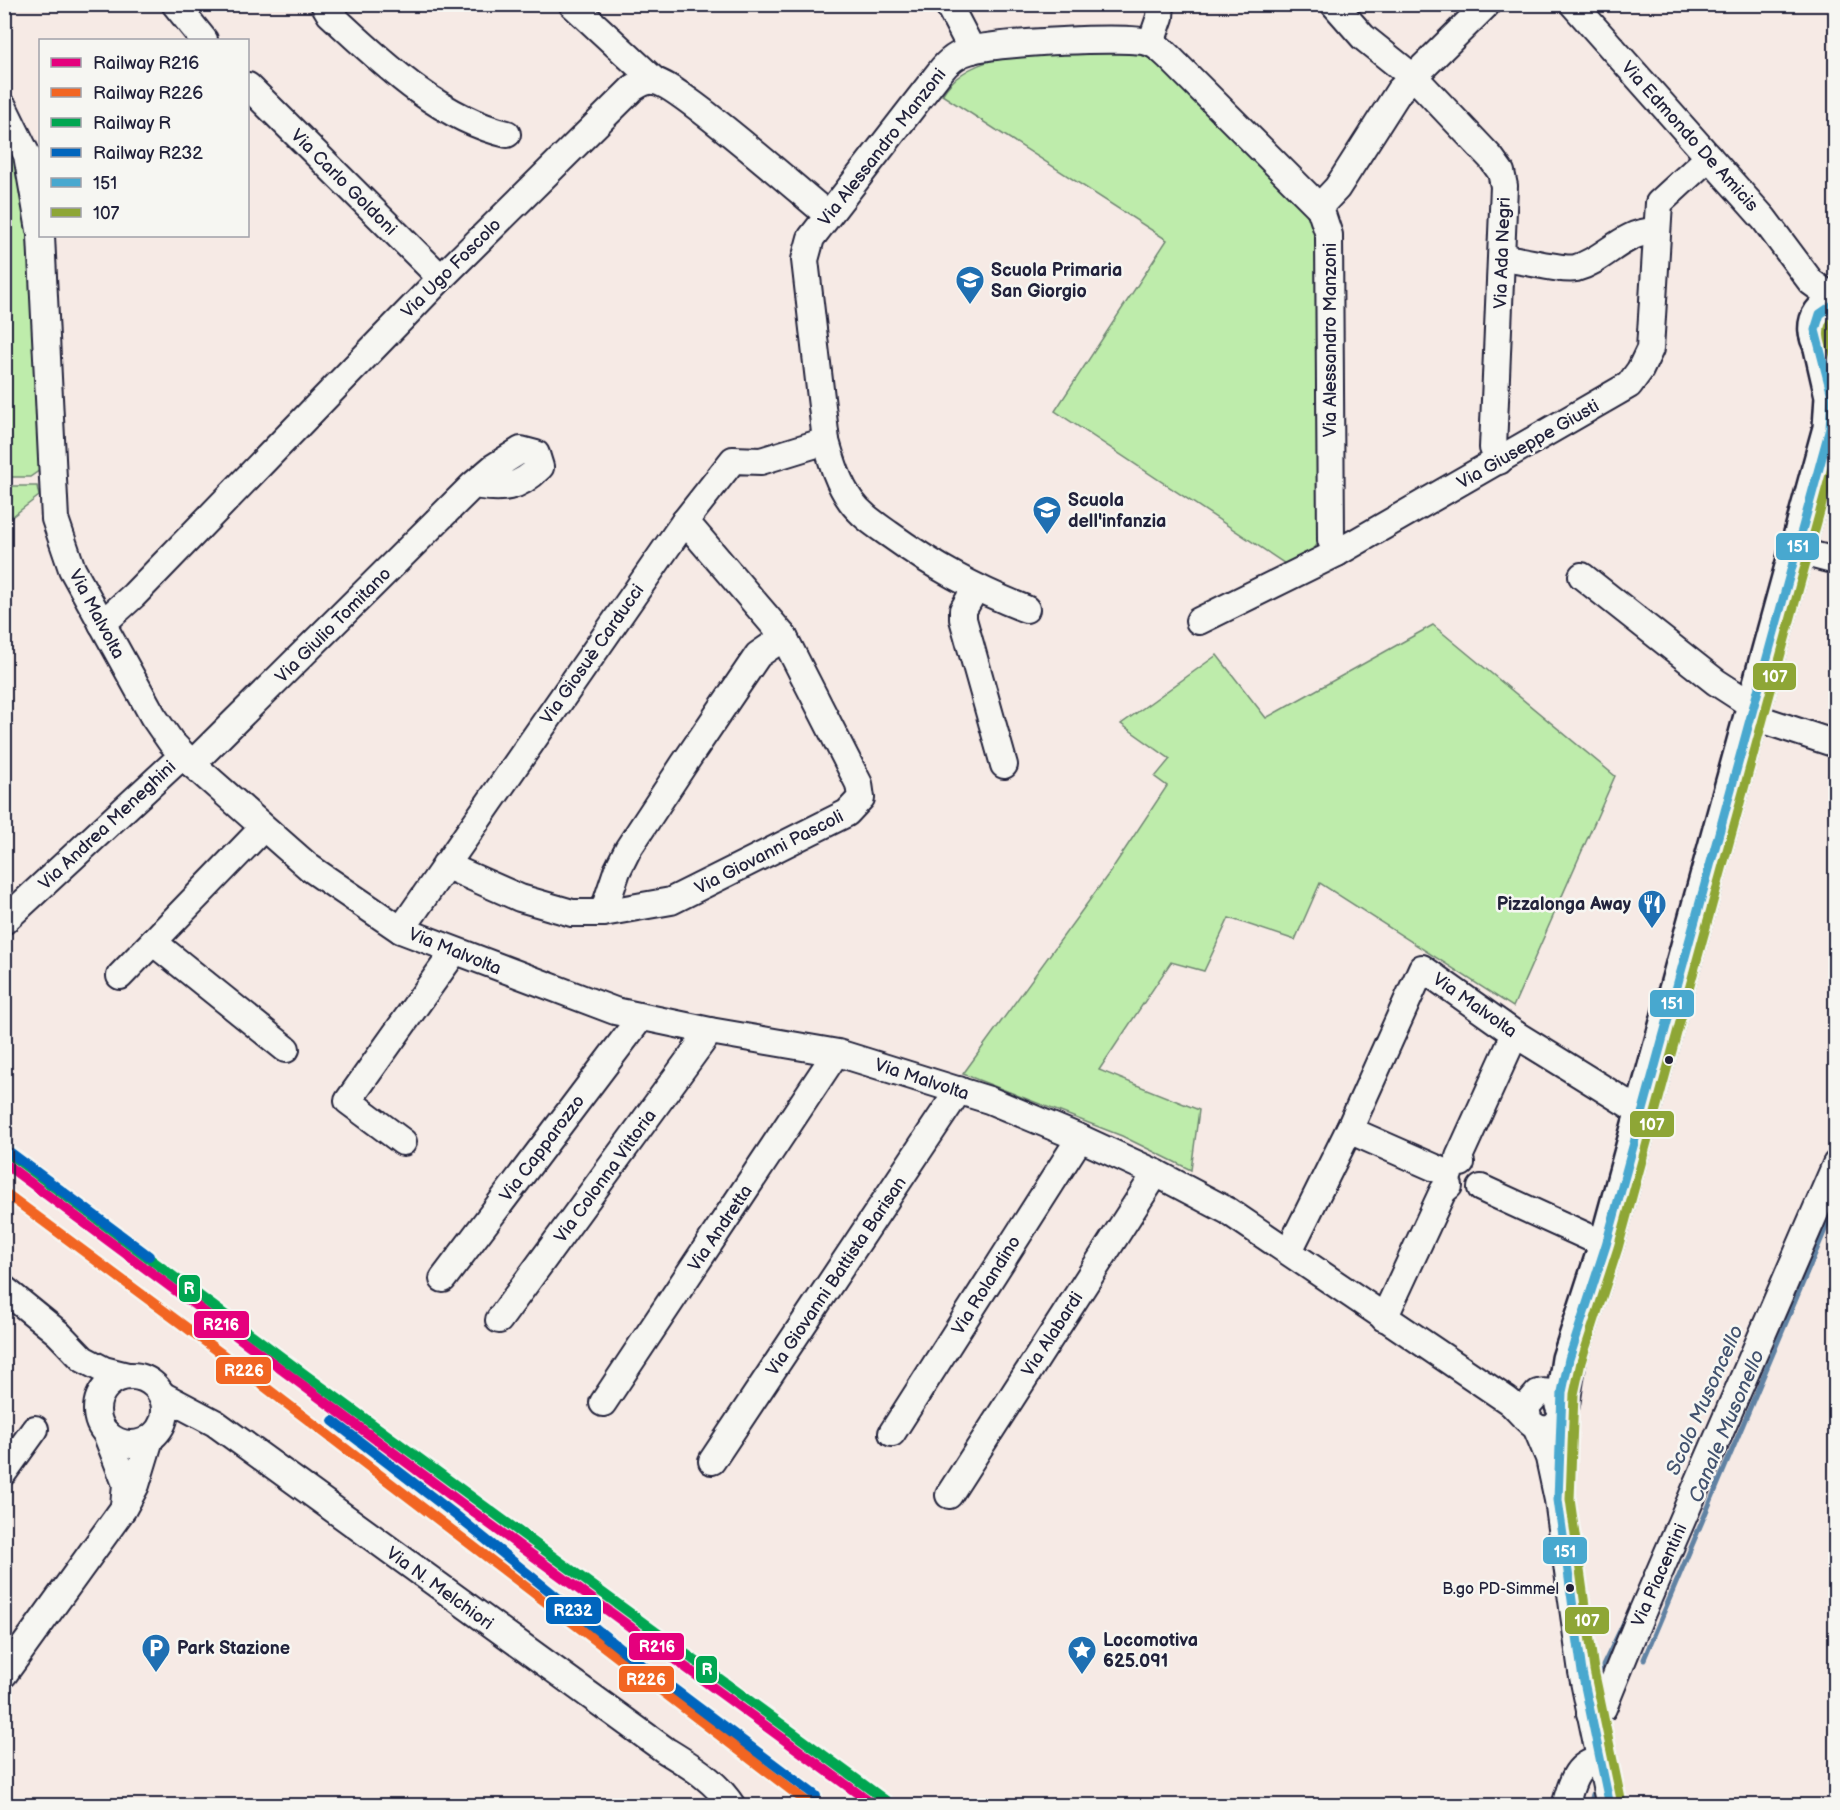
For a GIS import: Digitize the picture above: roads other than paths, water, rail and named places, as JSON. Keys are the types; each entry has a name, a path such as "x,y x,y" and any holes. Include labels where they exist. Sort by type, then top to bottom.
{"main road":[{"path":"1544,1410 1569,1359 1606,1245 1830,428 1834,390 1820,314 1836,301"}],"street":[{"path":"175,4 203,39"},
{"path":"324,4 337,21 401,78 431,100 478,125 507,134"},
{"path":"948,4 972,50"},
{"path":"1151,43 1157,28 1161,4"},
{"name":"Via Ada Negri","path":"1334,4 1363,37 1413,76 1491,158 1501,172 1504,186 1502,258 1493,448 1499,462"},
{"path":"1319,207 1336,188 1399,91 1487,4"},
{"name":"Via Edmondo De Amicis","path":"1573,4 1781,240 1815,286 1836,301"},
{"path":"579,7 655,81 688,101 828,215"},
{"name":"Via Alessandro Manzoni","path":"1026,609 975,589 930,562 861,513 841,485 826,441 805,260 811,238 945,65 972,50 1003,45 1127,39 1151,43 1169,57 1319,207 1329,235 1331,540 1337,553"},
{"name":"Via Ugo Foscolo","path":"102,624 134,595 441,278 633,88 643,82 655,81"},
{"name":"Via Carlo Goldoni","path":"249,87 441,278"},
{"path":"4,108 14,140 30,166 39,224"},
{"name":"Via Giuseppe Giusti","path":"1199,621 1337,553 1499,462 1629,385 1640,370 1650,349 1655,231 1659,203 1709,157"},
{"path":"1502,258 1573,269 1629,236 1640,231 1655,231"},
{"name":"Via Malvolta","path":"41,237 55,519 72,569 153,716 188,760 310,868 401,930 454,952 615,1011 710,1031 836,1053 959,1090 1080,1138 1156,1173 1228,1211 1498,1393 1517,1398 1544,1410"},
{"name":"Via Edmondo De Amicis","path":"1803,271 1824,345"},
{"name":"Via Giosuè Carducci","path":"401,930 685,521 733,460 761,462 826,441"},
{"name":"Via Giulio Tomitano","path":"188,760 473,485"},
{"name":"Via Giovanni Pascoli","path":"445,865 520,898 572,913 603,913 671,901 847,813 861,798 859,784 784,637 685,521"},
{"path":"1809,554 1836,561"},
{"path":"1582,576 1752,711 1836,744"},
{"path":"975,589 963,610 963,619 1004,765"},
{"path":"603,913 617,871 628,849 758,655 784,637"},
{"name":"Via Andrea Meneghini","path":"4,921 188,760"},
{"path":"120,976 263,828"},
{"path":"153,942 286,1049"},
{"path":"404,1142 348,1101 454,952"},
{"name":"Via Malvolta","path":"1288,1251 1349,1130 1422,968 1515,1034 1641,1112"},
{"name":"Via Capparozzo","path":"443,1279 640,1017"},
{"name":"Via Colonna Vittoria","path":"499,1320 710,1031"},
{"path":"1384,1318 1453,1174 1515,1034"},
{"name":"Via Andretta","path":"603,1403 836,1053"},
{"name":"Via Giovanni Battista Barisan","path":"712,1461 959,1090"},
{"path":"1349,1130 1453,1174"},
{"name":"Via Rolandino","path":"892,1433 1080,1138"},
{"name":"Via Piacentini","path":"1590,1713 1604,1708 1640,1617 1836,1164"},
{"name":"Via Alabardi","path":"949,1494 1156,1173"},
{"path":"1453,1174 1452,1191 1462,1197 1473,1196 1481,1188 1606,1245"},
{"path":"4,1289 58,1333 83,1359 104,1370 144,1378 162,1395 166,1410 136,1485 123,1509 11,1665"},
{"path":"83,1359 93,1381 98,1402 98,1419 106,1433 126,1484 123,1509"},
{"path":"98,1402 105,1387 119,1378 128,1376"},
{"name":"Via N. Melchiori","path":"162,1395 214,1423 667,1751 691,1765 722,1791 732,1806"},
{"path":"1544,1410 1590,1713 1610,1806"},
{"path":"106,1433 114,1439 132,1444 186,1419 214,1423"},
{"path":"4,1472 35,1429"},
{"name":"Via N. Melchiori","path":"667,1751 697,1778 713,1806"},
{"path":"1565,1806 1576,1773 1587,1763 1599,1760"}],"waterway":[{"name":"Scolo Musoncello","path":"1828,1158 1836,1140"},
{"name":"Canale Musonello","path":"1644,1659 1836,1204"},
{"name":"Scolo Musoncello","path":"1600,1672 1628,1614"},
{"name":"Canale Musonello","path":"1590,1806 1593,1794"}],"rail line":[{"name":"R","path":"4,1150 307,1376 893,1806"},
{"name":"R232","path":"11,1153 149,1256"},
{"name":"R216","path":"4,1163 476,1514 875,1806"},
{"name":"R226","path":"4,1192 222,1354 812,1806"},
{"name":"R232","path":"333,1421 453,1513 626,1653 816,1796"}],"place":[{"name":"Scuola Primaria San Giorgio","path":"970,306"},
{"name":"Scuola dell'infanzia","path":"1047,536"},
{"name":"Pizzalonga Away","path":"1652,930"},
{"name":"B.go PD-Simmel","path":"1570,1588"},
{"name":"Park Stazione","path":"156,1674"},
{"name":"Locomotiva 625.091","path":"1082,1676"}]}
